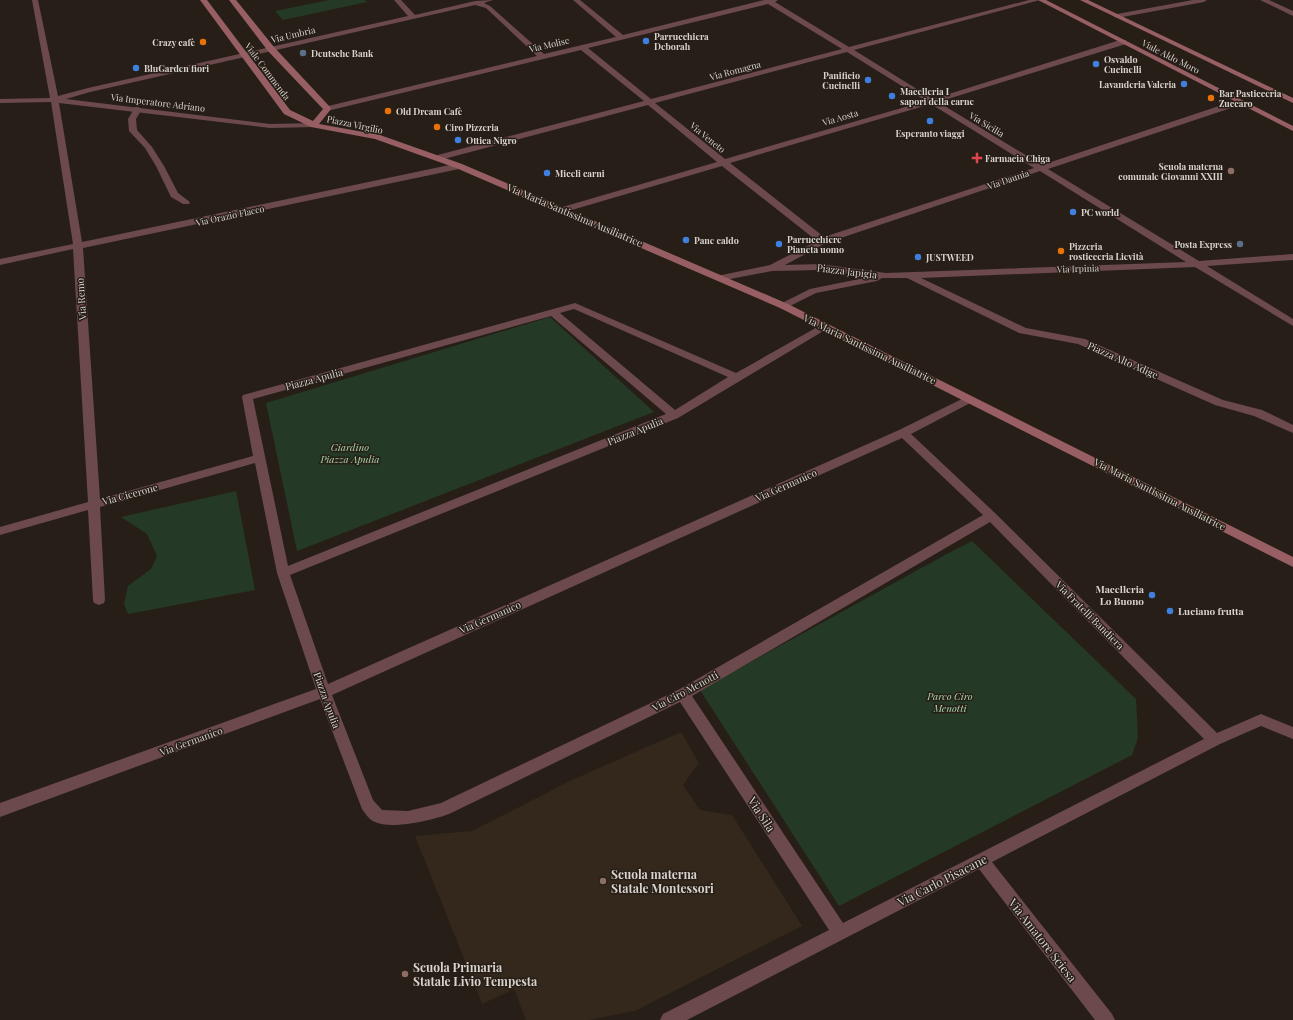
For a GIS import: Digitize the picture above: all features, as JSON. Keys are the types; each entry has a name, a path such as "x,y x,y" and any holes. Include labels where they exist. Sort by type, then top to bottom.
{"street":[{"name":"Via Remo","path":"35,0 54,100 78,247 99,600"},
{"name":"Viale Commenda","path":"203,0 287,112 314,125"},
{"name":"Viale Commenda","path":"232,0 271,49 327,108"},
{"path":"397,0 413,17"},
{"name":"Via Umbria","path":"54,100 88,90 244,56 473,2 490,0"},
{"path":"576,0 622,38"},
{"name":"Via Romagna","path":"437,158 1038,0"},
{"name":"Viale Aldo Moro","path":"1041,0 1293,129"},
{"name":"Viale Aldo Moro","path":"1083,0 1293,101"},
{"path":"1117,16 1204,0"},
{"path":"1263,0 1293,14"},
{"name":"Via Molise","path":"327,108 622,38 770,1"},
{"name":"Via Sicilia","path":"770,1 930,102 1198,264"},
{"path":"473,2 488,7 542,56"},
{"name":"Via Aosta","path":"562,210 930,102 1123,42"},
{"name":"Via Veneto","path":"582,47 649,103 822,241"},
{"name":"Via Imperatore Adriano","path":"0,101 54,100 270,126 314,125"},
{"name":"Via Daunia","path":"822,241 1240,102"},
{"path":"314,125 327,108"},
{"path":"138,109 132,119 133,131 148,147 160,166 174,195 186,202"},
{"name":"Piazza Virgilio","path":"314,125 377,137 437,158"},
{"name":"Via Maria Santissima Ausiliatrice","path":"437,158 459,166 784,306 1293,562"},
{"name":"Via Orazio Flacco","path":"0,262 78,247 459,166"},
{"name":"Piazza Japigia","path":"772,268 822,241"},
{"name":"Via Irpinia","path":"886,276 1198,264 1293,257"},
{"path":"1198,264 1293,323"},
{"name":"Piazza Japigia","path":"720,278 772,268 820,267 886,276"},
{"name":"Piazza Alto Adige","path":"908,275 1023,331 1081,341 1219,403 1258,413 1293,429"},
{"name":"Piazza Japigia","path":"784,306 813,291 886,276"},
{"name":"Piazza Apulia","path":"367,804 324,692 284,572 247,397 575,306 736,377"},
{"name":"Piazza Apulia","path":"553,312 674,415"},
{"name":"Piazza Apulia","path":"284,572 674,415 736,377 825,327"},
{"name":"Via Germanico","path":"0,810 324,692 903,433 970,399"},
{"name":"Via Fratelli Bandiera","path":"903,433 991,516 1215,740"},
{"name":"Via Cicerone","path":"0,531 260,458"},
{"name":"Via Ciro Menotti","path":"367,804 378,817 408,818 444,809 683,694 991,516"},
{"name":"Via Sila","path":"683,694 840,934"},
{"path":"1215,740 1261,720 1293,733"},
{"name":"Via Carlo Pisacane","path":"669,1020 840,934 1215,740"},
{"name":"Via Amatore Sciesa","path":"981,860 1106,1020"}],"shaded area":[{"name":"Scuola materna Statale Montessori","path":"681,732 699,763 683,785 700,810 732,815 802,926 635,1011 588,1020 526,1020 514,989 482,1004 415,836 472,831 572,780"}],"green space":[{"path":"329,0 365,0 367,2 283,20 275,11"},
{"name":"Giardino Piazza Apulia","path":"550,317 654,412 297,551 266,403"},
{"path":"236,491 255,590 128,614 124,604 128,586 151,569 157,556 147,534 121,517"},
{"name":"Parco Ciro Menotti","path":"972,541 1136,699 1138,738 1132,755 839,906 700,690"}],"place":[{"name":"Parrucchiera Deborah","path":"646,41"},
{"name":"Crazy cafè","path":"203,42"},
{"name":"Deutsche Bank","path":"303,53"},
{"name":"Osvaldo Cucinelli","path":"1096,64"},
{"name":"BluGarden fiori","path":"136,68"},
{"name":"Panificio Cucinelli","path":"868,80"},
{"name":"Lavanderia Valeria","path":"1184,84"},
{"name":"Macelleria I sapori della carne","path":"892,96"},
{"name":"Bar Pasticceria Zuccaro","path":"1211,98"},
{"name":"Old Dream Cafè","path":"388,111"},
{"name":"Esperanto viaggi","path":"930,121"},
{"name":"Ciro Pizzeria","path":"437,127"},
{"name":"Ottica Nigro","path":"458,140"},
{"name":"Farmacia Chiga","path":"977,158"},
{"name":"Scuola materna comunale Giovanni XXIII","path":"1231,171"},
{"name":"Miceli carni","path":"547,173"},
{"name":"PC world","path":"1073,212"},
{"name":"Pane caldo","path":"686,240"},
{"name":"Parrucchiere Pianeta uomo","path":"779,244"},
{"name":"Posta Express","path":"1240,244"},
{"name":"Pizzeria rosticceria Lievità","path":"1061,251"},
{"name":"JUSTWEED","path":"918,257"},
{"name":"Macelleria Lo Buono","path":"1152,595"},
{"name":"Luciano frutta","path":"1170,611"},
{"name":"Scuola materna Statale Montessori","path":"603,881"},
{"name":"Scuola Primaria Statale Livio Tempesta","path":"405,974"}]}
